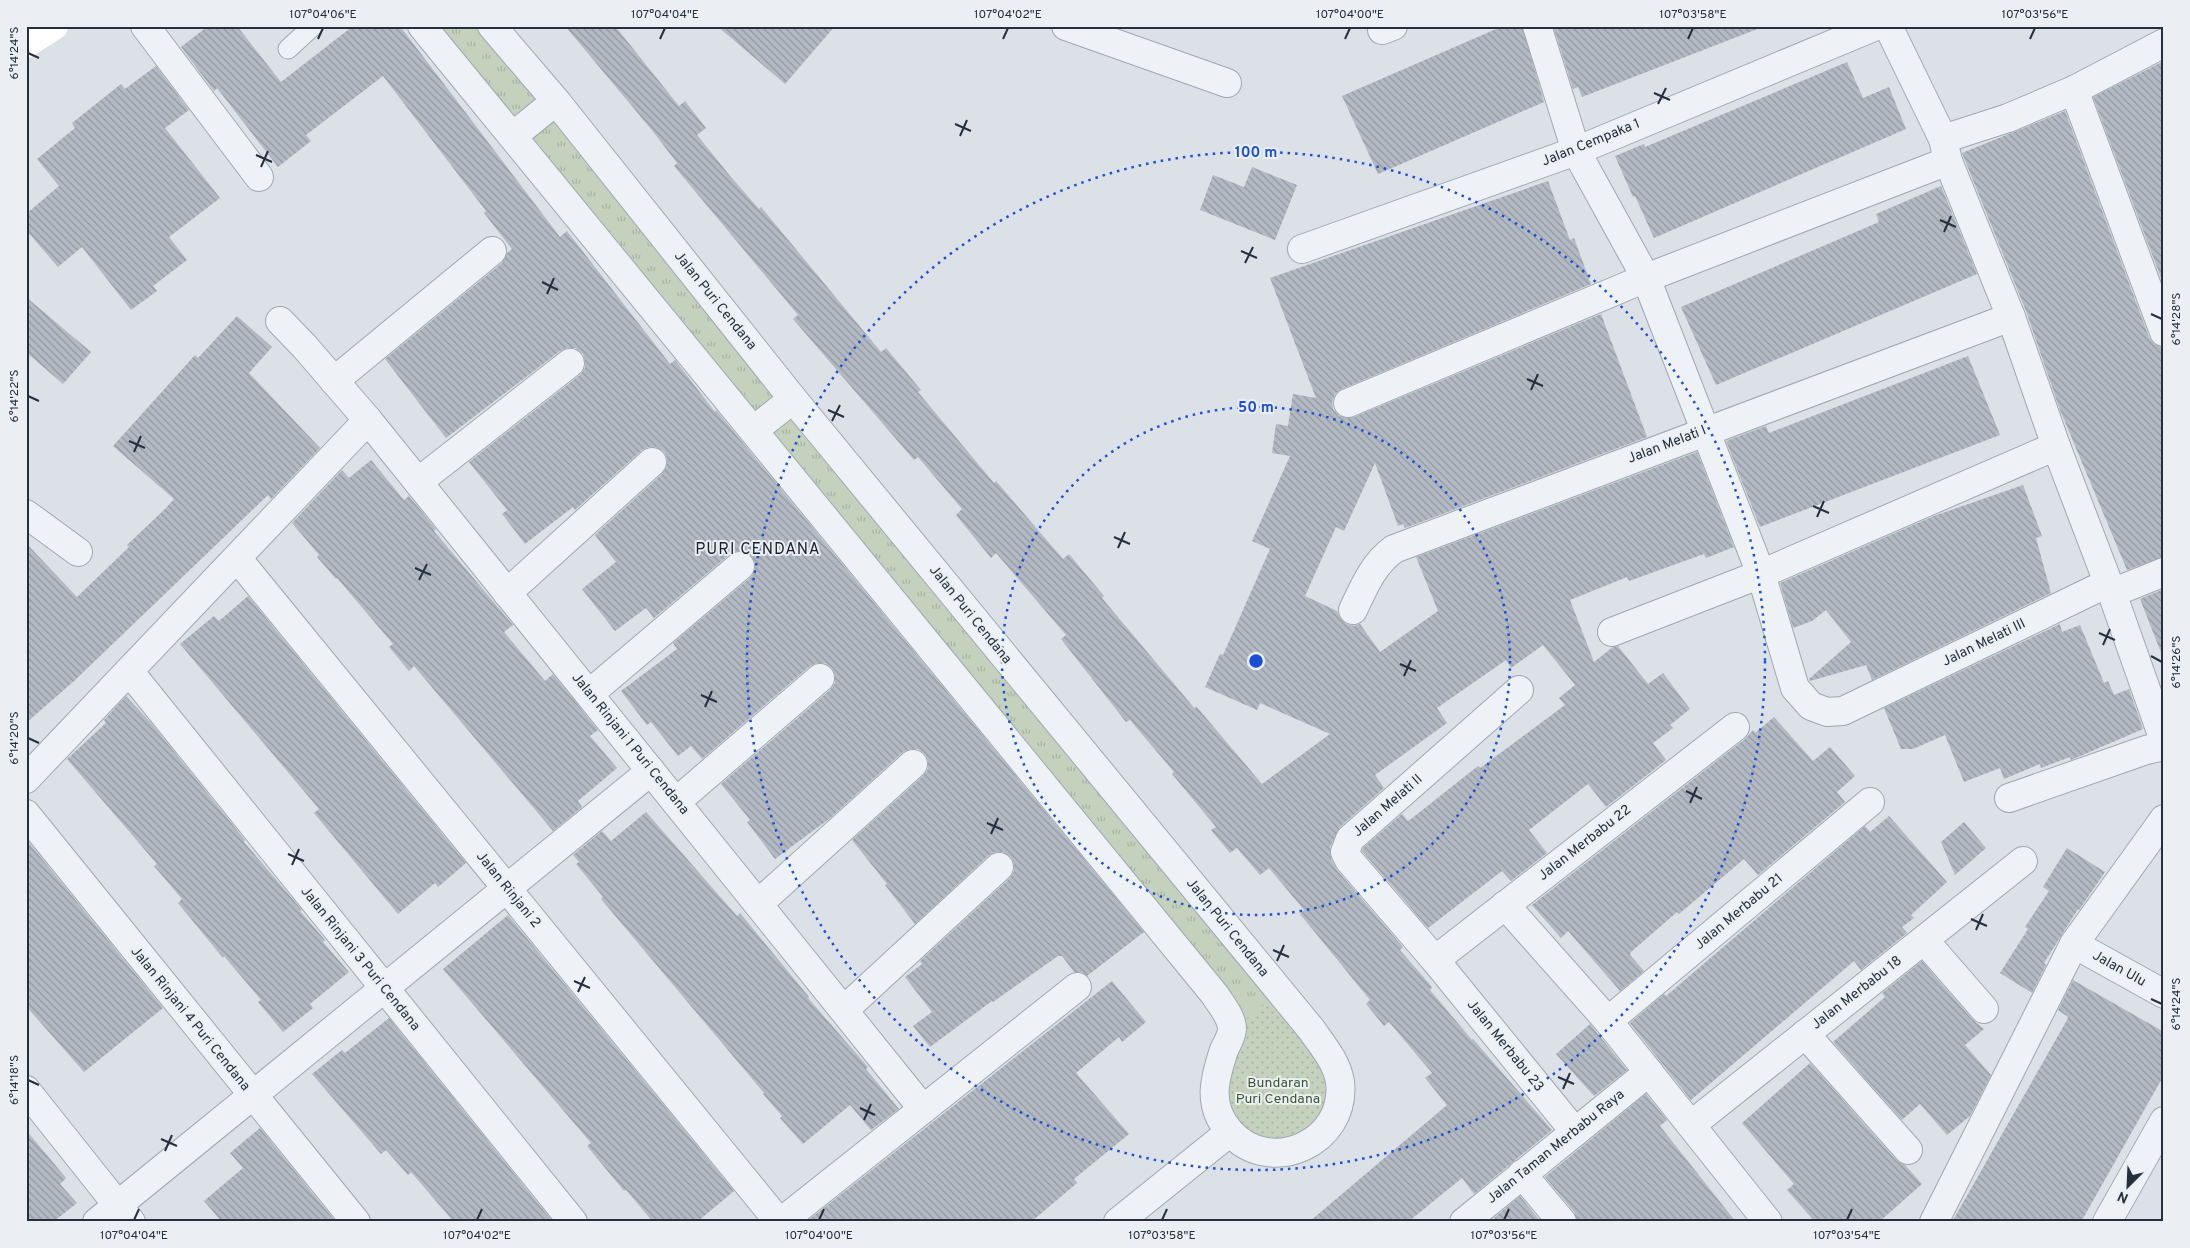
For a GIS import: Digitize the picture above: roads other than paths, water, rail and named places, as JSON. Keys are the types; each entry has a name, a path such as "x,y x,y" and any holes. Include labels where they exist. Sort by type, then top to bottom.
{"street":[{"path":"26,44 54,26"},
{"path":"145,26 260,177"},
{"name":"Jalan Puri Cendana","path":"422,26 1215,995 1229,1016 1232,1029 1214,1082 1214,1100 1220,1117 1230,1132 1243,1144 1259,1151 1277,1154 1295,1151 1311,1144 1325,1132 1334,1118 1339,1100 1340,1082 1327,1052 1311,1029 793,399 556,101 492,26"},
{"path":"1066,26 1227,83"},
{"name":"Jalan Melati III","path":"1537,26 1576,151 1646,278 1761,574 1795,688 1811,706 1827,712 1843,711 2110,588 2164,572"},
{"name":"Jalan Cempaka 1","path":"1302,249 1576,151 1876,26"},
{"path":"1888,26 1946,150 2011,317 2056,446 2110,588 2160,728 2164,745 2009,798"},
{"path":"1348,403 1946,150 2008,118 2074,90 2164,43"},
{"path":"2074,90 2164,332"},
{"path":"512,136 556,101"},
{"path":"334,381 492,251"},
{"name":"Jalan Melati I","path":"1353,610 1374,568 1394,549 2011,317"},
{"name":"Jalan Rinjani 1 Puri Cendana","path":"280,321 368,420 924,1109"},
{"path":"418,482 570,363"},
{"path":"754,430 793,399"},
{"path":"26,779 368,420"},
{"path":"1612,632 1761,574 2056,446"},
{"path":"507,593 652,462"},
{"path":"26,514 78,552"},
{"name":"Jalan Rinjani 2","path":"237,558 780,1222"},
{"path":"589,694 740,566"},
{"name":"Jalan Rinjani 3 Puri Cendana","path":"129,671 573,1222"},
{"path":"676,802 820,678"},
{"name":"Jalan Melati II","path":"1435,960 1349,860 1346,852 1347,844 1350,839 1519,690"},
{"name":"Jalan Merbabu 22","path":"1435,960 1735,727"},
{"path":"758,904 913,764"},
{"path":"96,1222 124,1213 252,1095 650,770"},
{"name":"Jalan Merbabu 21","path":"1608,1021 1870,802"},
{"name":"Jalan Rinjani 4 Puri Cendana","path":"26,814 356,1222"},
{"path":"1934,1222 2074,944 2164,819"},
{"name":"Jalan Merbabu 18","path":"1690,1125 2024,861"},
{"path":"844,1010 999,867"},
{"path":"1505,905 1608,1021 1768,1222"},
{"path":"1924,940 1984,1008"},
{"name":"Jalan Ulu","path":"2074,944 2164,994"},
{"name":"Jalan Merbabu 23","path":"1435,960 1575,1132"},
{"path":"780,1222 1077,987"},
{"path":"1805,1034 1908,1150"},
{"name":"Jalan Taman Merbabu Raya","path":"1464,1222 1649,1072"},
{"path":"26,1090 124,1213"},
{"path":"2107,1222 2164,1121"},
{"path":"1118,1222 1230,1132"},
{"path":"1522,1174 1562,1222"}],"lane":[{"path":"288,49 313,26"}],"district":[{"name":"PURI CENDANA","path":"758,550"}],"park label":[{"name":"Bundaran Puri Cendana","path":"1278,1092"}]}
